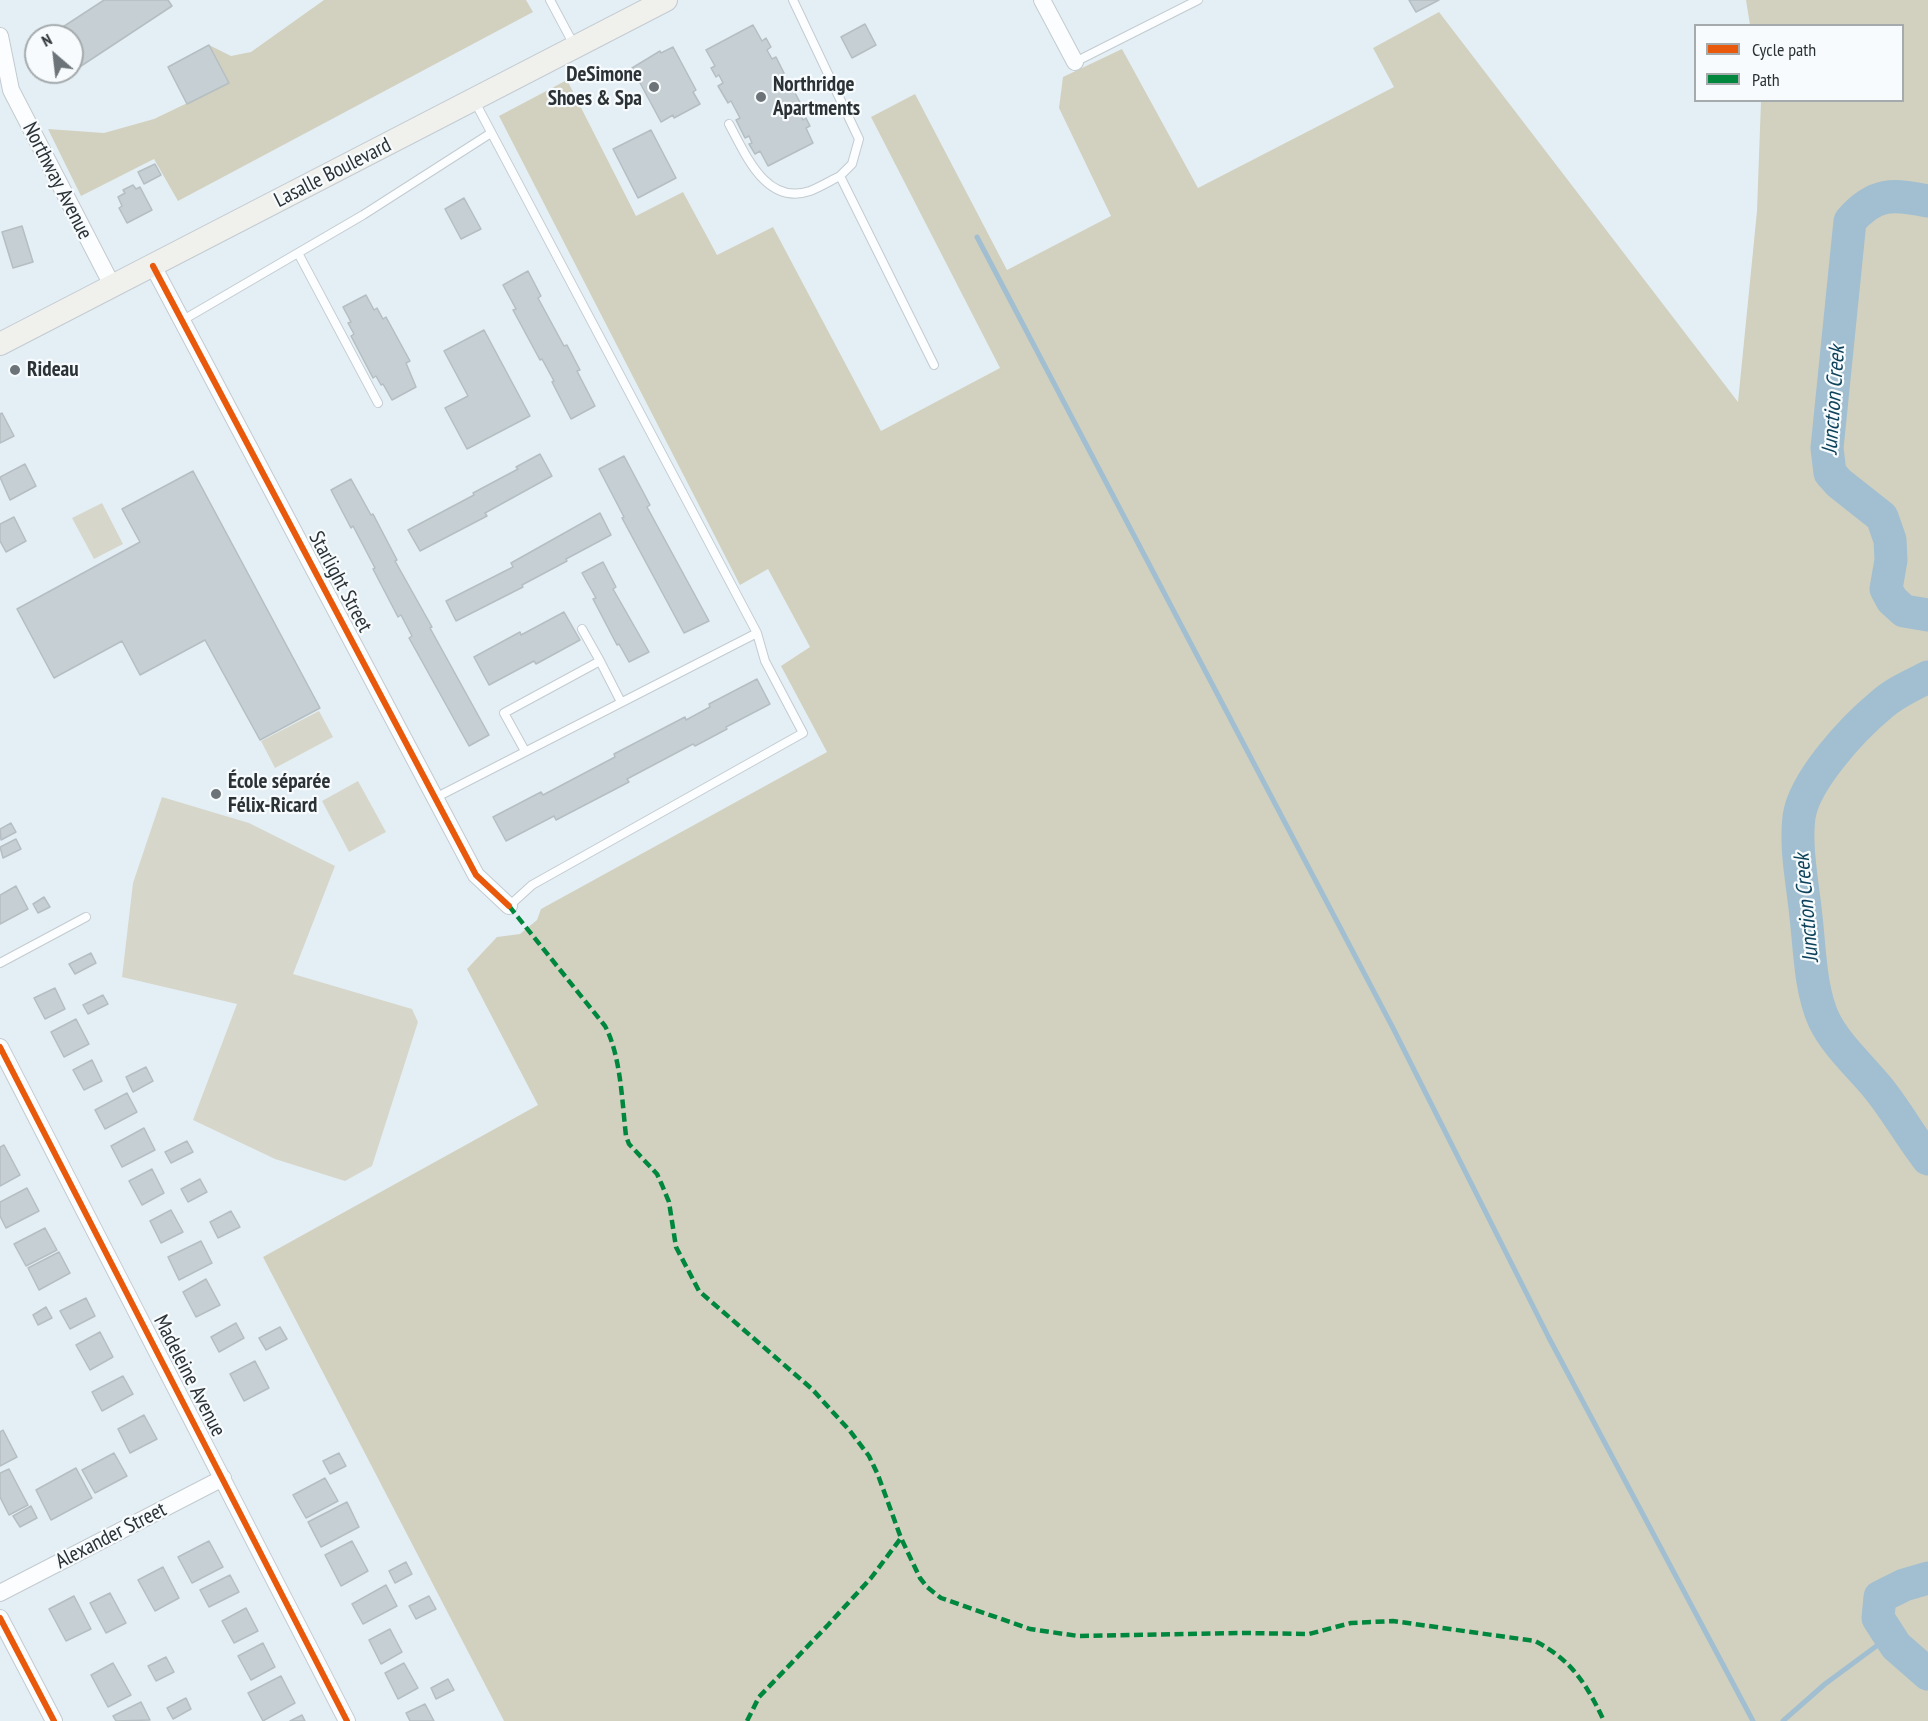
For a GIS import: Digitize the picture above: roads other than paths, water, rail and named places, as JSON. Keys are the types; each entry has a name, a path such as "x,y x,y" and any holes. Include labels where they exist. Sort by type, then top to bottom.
{"main road":[{"name":"Lasalle Boulevard","path":"0,344 666,0"}],"street":[{"path":"1042,0 1075,62"},
{"name":"Northway Avenue","path":"0,36 11,90 113,287"},
{"name":"Starlight Street","path":"153,266 476,875 509,906"},
{"name":"Madeleine Avenue","path":"0,1047 347,1721"},
{"name":"Alexander Street","path":"0,1593 223,1478"},
{"path":"0,1618 54,1721"}],"lane":[{"path":"550,0 575,47"},
{"path":"729,124 754,169 770,186 786,194 809,191 840,176 852,164 859,139 793,0"},
{"path":"1075,62 1198,0"},
{"path":"474,100 757,633 765,661 802,733 532,885 509,906"},
{"path":"183,320 363,215 491,133"},
{"path":"840,176 934,365"},
{"path":"298,253 378,403"},
{"path":"582,629 621,702"},
{"path":"435,798 757,633"},
{"path":"525,751 504,713 600,661"},
{"path":"0,963 86,917"}],"waterway":[{"name":"Junction Creek","path":"1928,201 1905,197 1876,200 1850,221 1827,448 1830,473 1839,483 1882,517 1890,540 1891,560 1886,589 1892,600 1904,611 1928,615"},
{"path":"977,237 1393,1028 1549,1338 1753,1721"},
{"name":"Junction Creek","path":"1928,677 1886,701 1857,727 1831,756 1803,803 1798,829 1811,970 1819,1008 1829,1029 1885,1096 1928,1159"},
{"name":"Junction Creek","path":"1928,1578 1904,1585 1880,1597 1878,1618 1896,1646 1928,1674"},
{"path":"1783,1721 1825,1684 1890,1636"}],"place":[{"name":"DeSimone Shoes & Spa","path":"654,87"},
{"name":"Northridge Apartments","path":"761,97"},
{"name":"Rideau","path":"15,370"},
{"name":"École séparée Félix-Ricard","path":"216,794"}]}
